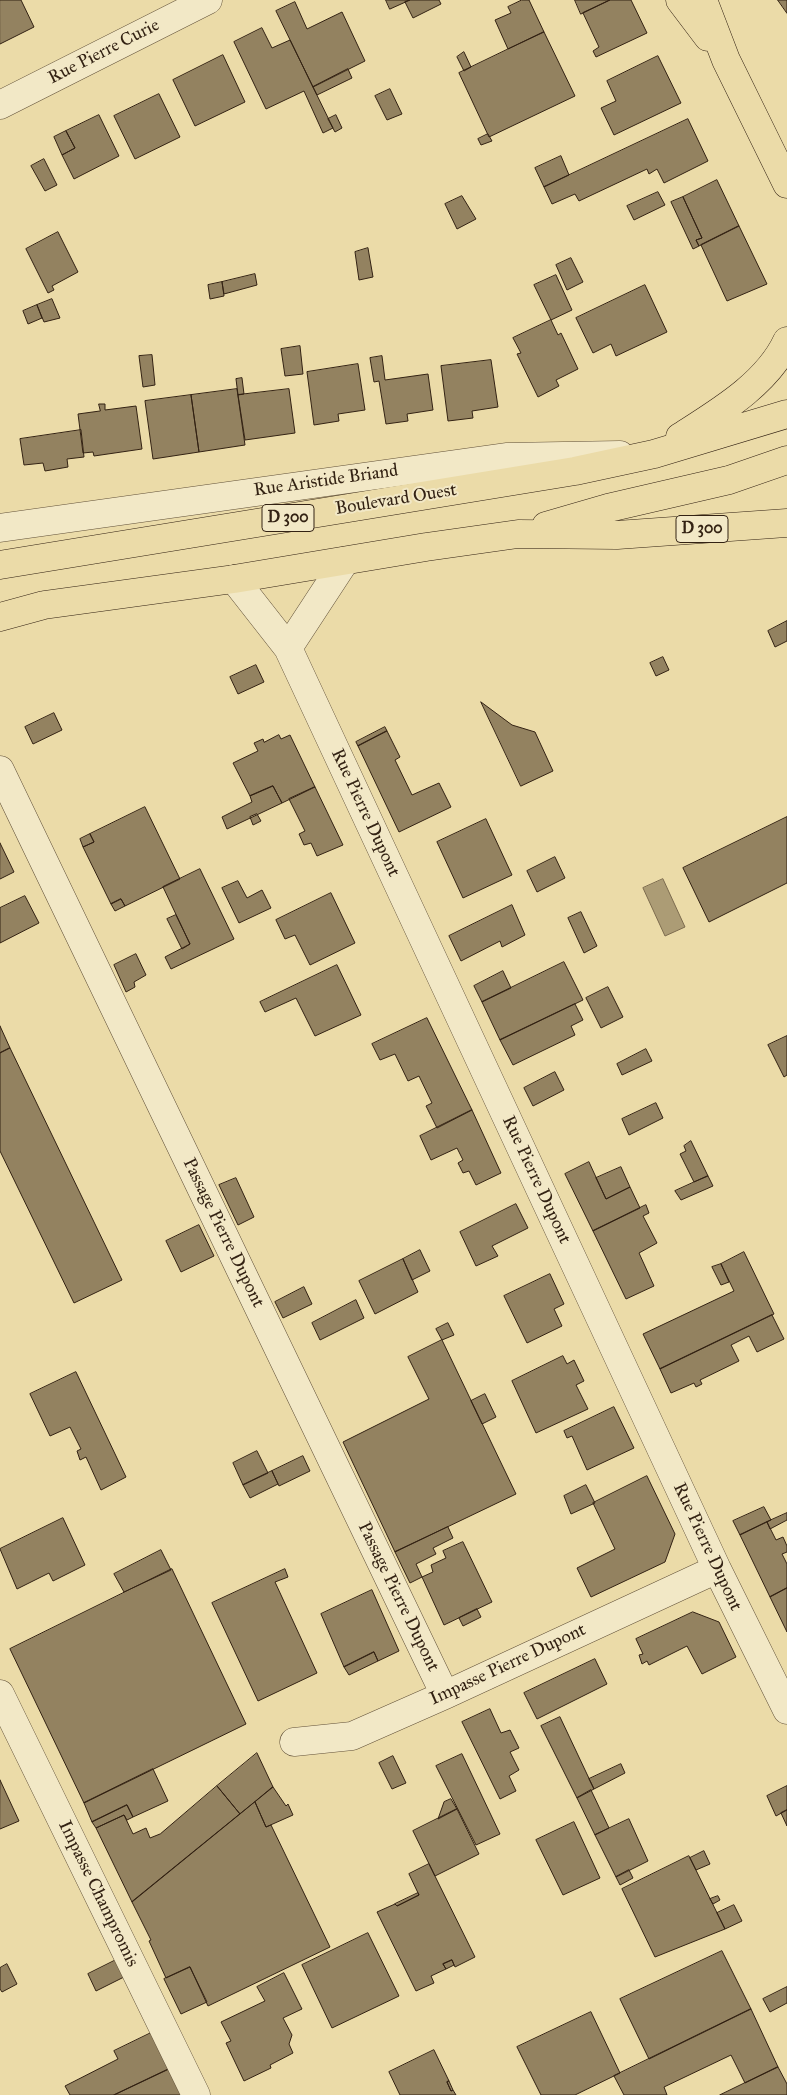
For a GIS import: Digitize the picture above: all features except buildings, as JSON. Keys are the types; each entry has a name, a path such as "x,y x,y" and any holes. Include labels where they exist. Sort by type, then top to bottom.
{"main road":[{"path":"680,0 726,60"},
{"path":"703,0 726,60 787,184"},
{"path":"654,454 716,414 743,393 766,372 787,341"},
{"name":"Boulevard Ouest","path":"0,565 575,471 654,454 787,414"},
{"path":"518,534 608,508 728,480 787,460"},
{"name":"D 300","path":"0,617 44,605 518,534 617,535 787,523"}],"street":[{"name":"Rue Pierre Curie","path":"0,105 192,4"},
{"name":"Rue Aristide Briand","path":"0,528 506,457 654,454"},
{"path":"288,648 345,561"},
{"name":"Rue Pierre Dupont","path":"234,578 288,648 717,1569 787,1710"},
{"name":"Passage Pierre Dupont","path":"0,770 445,1695"},
{"name":"Impasse Pierre Dupont","path":"294,1742 352,1736 717,1569"},
{"name":"Impasse Champromis","path":"0,1694 196,2095"}],"shaded area":[{"path":"663,879 685,927 665,936 643,888"}]}
